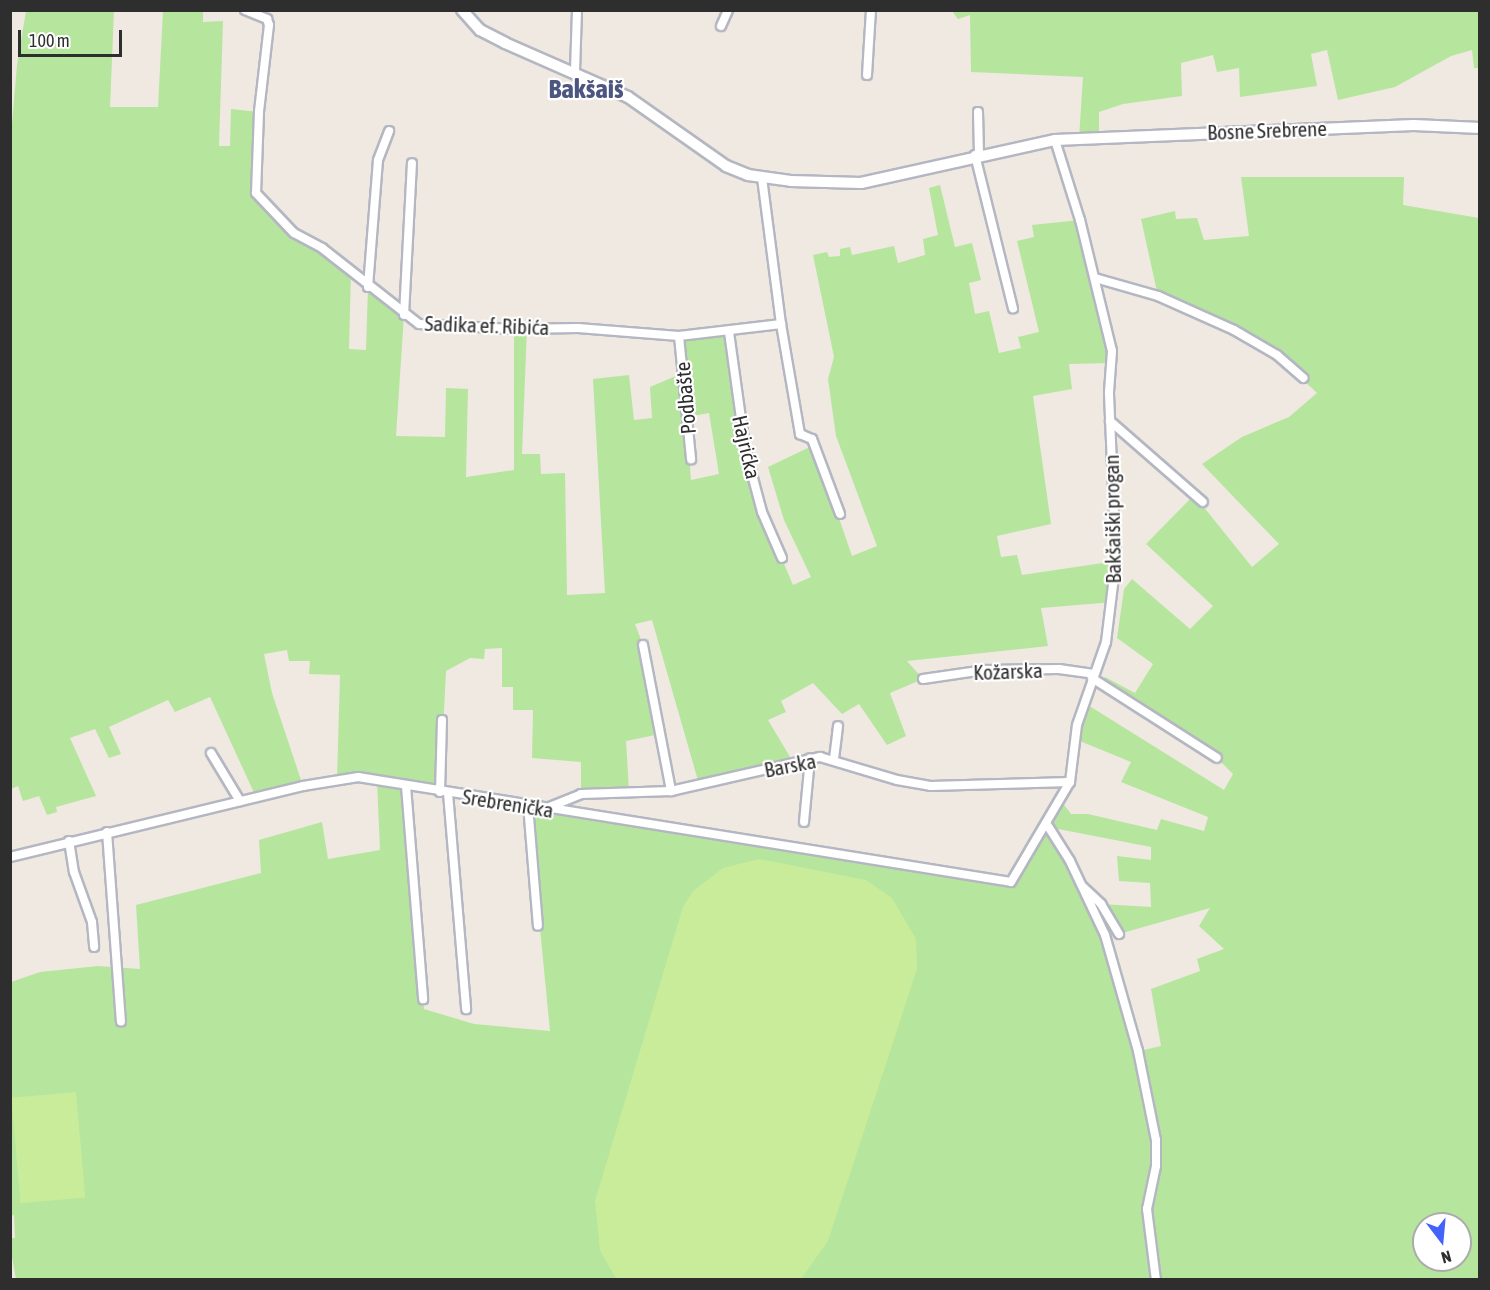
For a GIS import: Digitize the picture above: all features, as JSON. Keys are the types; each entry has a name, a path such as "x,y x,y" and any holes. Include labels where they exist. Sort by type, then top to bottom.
{"street":[{"name":"Sadika ef. Ribića","path":"245,10 269,21 259,112 256,193 284,225 322,248 404,315 426,326 578,328 679,336 776,325"},
{"name":"Bosne Srebrene","path":"462,10 480,30 575,71 628,97 726,166 762,177 823,184 861,183 977,155 1055,140 1414,125 1479,128"},
{"path":"575,71 577,10"},
{"path":"721,26 728,10"},
{"path":"867,75 871,10"},
{"path":"978,112 977,155 1013,308"},
{"path":"368,287 378,160 389,131"},
{"name":"Bakšaiški progan","path":"1011,882 1048,826 1070,782 1077,725 1106,642 1116,561 1110,421 1112,351 1095,278 1055,140"},
{"path":"404,315 412,163"},
{"path":"762,177 776,325 800,434 812,439 840,514"},
{"path":"1095,278 1158,296 1234,330 1277,355 1303,378"},
{"name":"Hajrićka","path":"729,332 743,438 762,512 782,558"},
{"name":"Podbašte","path":"679,336 691,459"},
{"path":"1110,421 1203,502"},
{"path":"643,645 671,791"},
{"name":"Kožarska","path":"923,679 985,670 1059,669 1093,676"},
{"path":"1093,676 1217,758"},
{"path":"442,720 444,792 466,1009"},
{"path":"834,759 838,726"},
{"path":"211,753 240,801"},
{"path":"804,822 810,758"},
{"name":"Barska","path":"548,808 581,794 671,791 810,758 834,759 878,775 931,786 1070,782"},
{"name":"Srebrenička","path":"10,857 240,801 337,779 358,777 1011,882"},
{"path":"406,786 423,999"},
{"path":"528,805 538,926"},
{"path":"1048,826 1082,886 1116,966 1150,1104 1156,1157 1147,1209 1156,1280"},
{"path":"107,832 121,1021"},
{"path":"69,841 74,872 92,922 94,947"},
{"path":"1082,886 1101,904 1119,934"}],"green space":[{"path":"26,11 114,11 110,107 158,107 163,11 203,11 203,22 223,21 219,146 230,146 231,109 259,112 255,191 284,225 351,270 349,349 366,350 368,287 404,315 396,436 445,437 446,388 468,389 466,477 514,470 514,329 527,327 522,454 540,454 541,474 565,473 567,595 605,593 593,379 629,375 634,420 652,418 650,387 683,373 679,336 729,332 738,409 762,512 793,585 811,577 784,520 768,467 814,445 852,556 877,546 836,436 828,379 834,357 813,255 827,252 829,257 840,256 840,249 850,247 852,255 894,246 898,263 925,255 923,239 938,235 929,188 940,185 955,247 972,243 981,280 969,283 975,314 989,311 999,353 1021,348 1018,337 1039,332 1017,241 1034,237 1032,225 1080,220 1112,363 1069,364 1072,389 1033,396 1051,524 997,536 1001,557 1017,555 1022,575 1116,561 1114,602 1041,608 1048,646 907,661 923,679 890,693 906,736 887,745 859,704 842,714 813,683 781,701 786,712 768,720 793,762 699,784 652,620 635,624 643,645 660,734 626,741 629,791 581,794 581,762 532,758 533,710 513,710 513,687 502,687 502,648 485,649 484,659 470,658 446,671 440,792 406,786 424,1009 474,1024 550,1031 528,805 1011,882 1062,802 1071,814 1088,814 1157,830 1161,819 1204,831 1208,817 1121,782 1131,762 1075,739 1083,702 1224,790 1233,774 1217,758 1101,683 1105,677 1135,693 1153,664 1117,638 1124,589 1132,579 1190,629 1213,606 1146,544 1194,495 1252,567 1279,544 1202,464 1242,437 1289,417 1317,393 1277,355 1158,296 1141,219 1175,211 1176,219 1197,218 1204,240 1249,236 1241,177 1404,177 1403,205 1479,218 1479,1279 16,1279 10,1246 11,1238 15,1238 14,1215 10,1216 11,982 40,972 98,966 140,969 136,905 261,873 259,840 322,822 328,859 380,850 377,780 337,779 340,675 309,674 310,661 289,661 287,650 264,654 272,693 303,786 256,797 210,697 175,712 168,700 109,727 121,754 109,758 95,729 70,738 96,796 56,807 57,812 47,815 39,796 23,801 18,786 11,789 10,147 17,65","holes":["709,413 719,474 691,480 686,417","1048,827 1151,847 1151,860 1117,856 1119,881 1150,883 1151,907 1101,904 1119,934 1210,908 1199,926 1224,949 1197,959 1200,971 1151,989 1161,1046 1139,1051 1105,935"]},
{"path":"952,11 1479,11 1479,68 1474,68 1472,50 1451,56 1395,87 1338,100 1327,50 1311,54 1317,86 1240,97 1239,68 1217,72 1213,55 1181,63 1182,96 1123,104 1099,112 1099,138 1079,139 1083,77 971,72 970,15 958,19"},
{"path":"759,859 866,880 892,898 916,939 917,969 828,1241 801,1279 616,1279 600,1250 595,1201 683,907 693,891 723,868"},
{"path":"76,1092 85,1198 20,1203 11,1098"}],"district":[{"name":"Bakšaiš","path":"586,89"}]}
